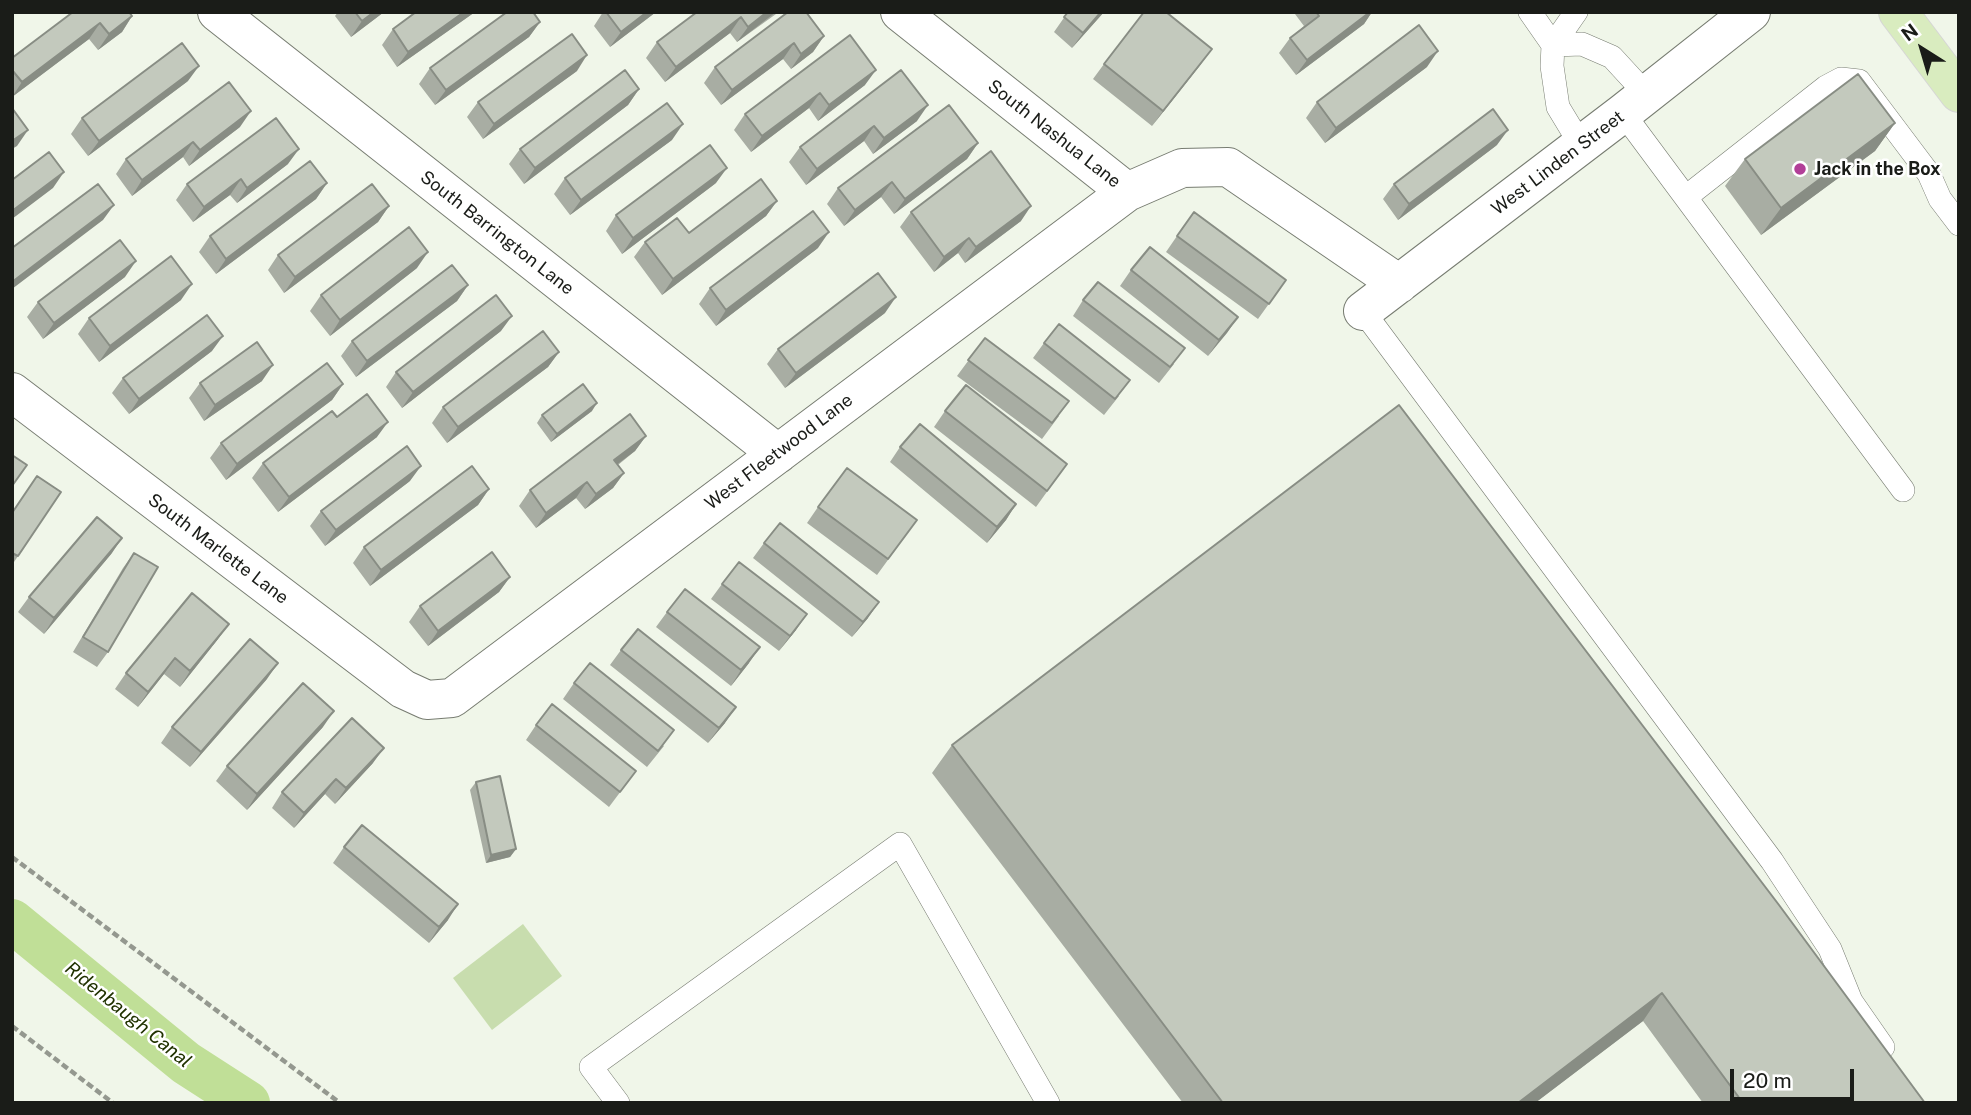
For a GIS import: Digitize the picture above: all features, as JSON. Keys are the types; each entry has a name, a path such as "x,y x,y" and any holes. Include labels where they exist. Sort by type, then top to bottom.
{"main road":[{"path":"1898,12 1959,93"}],"street":[{"name":"South Barrington Lane","path":"217,12 778,454"},
{"name":"South Nashua Lane","path":"900,12 1127,192 1182,168 1228,167 1399,284"},
{"name":"West Linden Street","path":"1363,311 1751,12"},
{"name":"West Fleetwood Lane","path":"427,700 452,698 1127,192"},
{"name":"South Marlette Lane","path":"12,392 402,689 427,700"}],"lane":[{"path":"1530,12 1553,45"},
{"path":"1576,12 1553,45 1552,65 1558,107 1581,145"},
{"path":"1553,45 1582,44 1612,57 1686,197 1903,490"},
{"path":"1686,197 1826,87 1841,79 1859,81 1929,174 1940,198 1959,223"},
{"path":"1363,311 1773,861 1830,949 1851,1001 1899,1069"},
{"path":"618,1103 591,1066 900,844 1048,1103"}],"path":[{"path":"12,857 340,1103"},
{"path":"12,1026 113,1103"}],"green space":[{"path":"523,924 562,976 492,1030 453,978"}],"building":[{"path":"73,12 129,12 132,16 109,34 100,23 22,82 12,70 12,58"},
{"path":"355,12 374,12 362,21"},
{"path":"416,12 464,12 408,52 393,29"},
{"path":"507,12 533,12 540,22 446,90 430,68"},
{"path":"606,12 647,12 621,32"},
{"path":"697,12 767,12 748,27 741,17 676,67 657,42"},
{"path":"788,12 806,12 824,36 801,54 794,43 732,90 715,67"},
{"path":"1068,12 1101,12 1083,33 1064,17"},
{"path":"1144,12 1166,12 1212,49 1163,111 1104,64"},
{"path":"1316,12 1370,12 1307,60 1290,38 1319,16"},
{"path":"1419,25 1438,51 1336,128 1317,102"},
{"path":"572,34 587,55 494,124 478,102"},
{"path":"850,35 876,70 829,105 820,93 762,136 745,114"},
{"path":"182,43 199,66 99,141 82,118"},
{"path":"625,70 639,89 535,168 520,149"},
{"path":"901,70 928,105 884,138 874,126 817,169 800,147"},
{"name":"Jack in the Box","path":"1858,74 1895,123 1781,208 1745,159"},
{"path":"229,82 251,111 200,150 193,142 142,180 126,159"},
{"path":"667,103 683,124 581,200 565,178"},
{"path":"949,105 978,143 905,199 892,182 855,210 838,188"},
{"path":"12,108 28,130 12,141"},
{"path":"1493,109 1508,130 1409,204 1394,184"},
{"path":"276,118 299,149 247,188 241,179 204,207 187,184"},
{"path":"710,145 727,168 633,238 616,215"},
{"path":"991,151 1031,206 976,247 969,238 944,257 911,212"},
{"path":"49,152 64,172 12,211 12,180"},
{"path":"310,161 327,183 226,259 210,236"},
{"path":"761,179 777,201 673,279 645,242 677,218 689,233"},
{"path":"98,184 114,205 12,282 12,248"},
{"path":"372,184 389,206 295,277 278,255"},
{"path":"813,211 829,232 726,310 710,288"},
{"path":"1194,212 1286,280 1269,304 1177,236"},
{"path":"409,227 428,252 340,320 321,295"},
{"path":"120,240 136,261 54,323 38,302"},
{"path":"1150,247 1238,317 1219,340 1131,270"},
{"path":"171,256 192,284 110,346 89,318"},
{"path":"452,265 468,285 367,361 352,341"},
{"path":"878,273 896,297 796,373 778,349"},
{"path":"1098,282 1185,348 1170,367 1083,300"},
{"path":"496,295 512,316 413,392 396,372"},
{"path":"207,315 223,336 139,399 123,378"},
{"path":"1059,324 1130,380 1115,399 1044,343"},
{"path":"543,331 559,352 458,427 443,407"},
{"path":"985,338 1069,401 1052,423 968,360"},
{"path":"257,342 273,365 215,405 200,383"},
{"path":"327,363 343,384 237,464 221,443"},
{"path":"583,384 597,403 557,434 542,415"},
{"path":"966,385 1067,464 1047,491 945,411"},
{"path":"367,394 388,422 289,497 263,463 332,411 337,417"},
{"path":"1399,405 1779,905 1925,1103 1743,1103 1662,993 1518,1103 1223,1103 952,745"},
{"path":"630,414 646,436 614,460 624,473 596,494 587,482 546,513 530,490"},
{"path":"920,424 1016,504 997,527 900,447"},
{"path":"407,446 421,466 336,530 321,511"},
{"path":"12,455 27,465 12,486"},
{"path":"472,466 489,489 381,570 364,547"},
{"path":"847,468 917,520 888,559 818,507"},
{"path":"37,476 61,492 18,556 12,553 12,513"},
{"path":"97,517 122,538 54,618 29,597"},
{"path":"780,523 879,602 863,622 764,543"},
{"path":"492,552 510,577 438,631 420,606"},
{"path":"134,553 158,567 108,652 83,637"},
{"path":"739,562 807,614 790,636 722,584"},
{"path":"685,589 760,647 741,670 667,612"},
{"path":"192,593 229,624 190,671 175,658 148,692 126,673"},
{"path":"638,629 736,707 719,728 621,650"},
{"path":"250,639 278,663 201,752 172,727"},
{"path":"590,663 674,730 658,751 574,683"},
{"path":"303,683 334,711 257,794 227,766"},
{"path":"552,704 636,771 620,792 536,725"},
{"path":"352,718 384,748 346,788 336,779 304,813 282,792"},
{"path":"500,776 516,849 491,855 476,782"},
{"path":"362,825 458,904 439,927 344,847"}],"waterway":[{"name":"Ridenbaugh Canal","path":"12,921 186,1063 248,1103"}],"place":[{"name":"Jack in the Box","path":"1800,169"}]}
